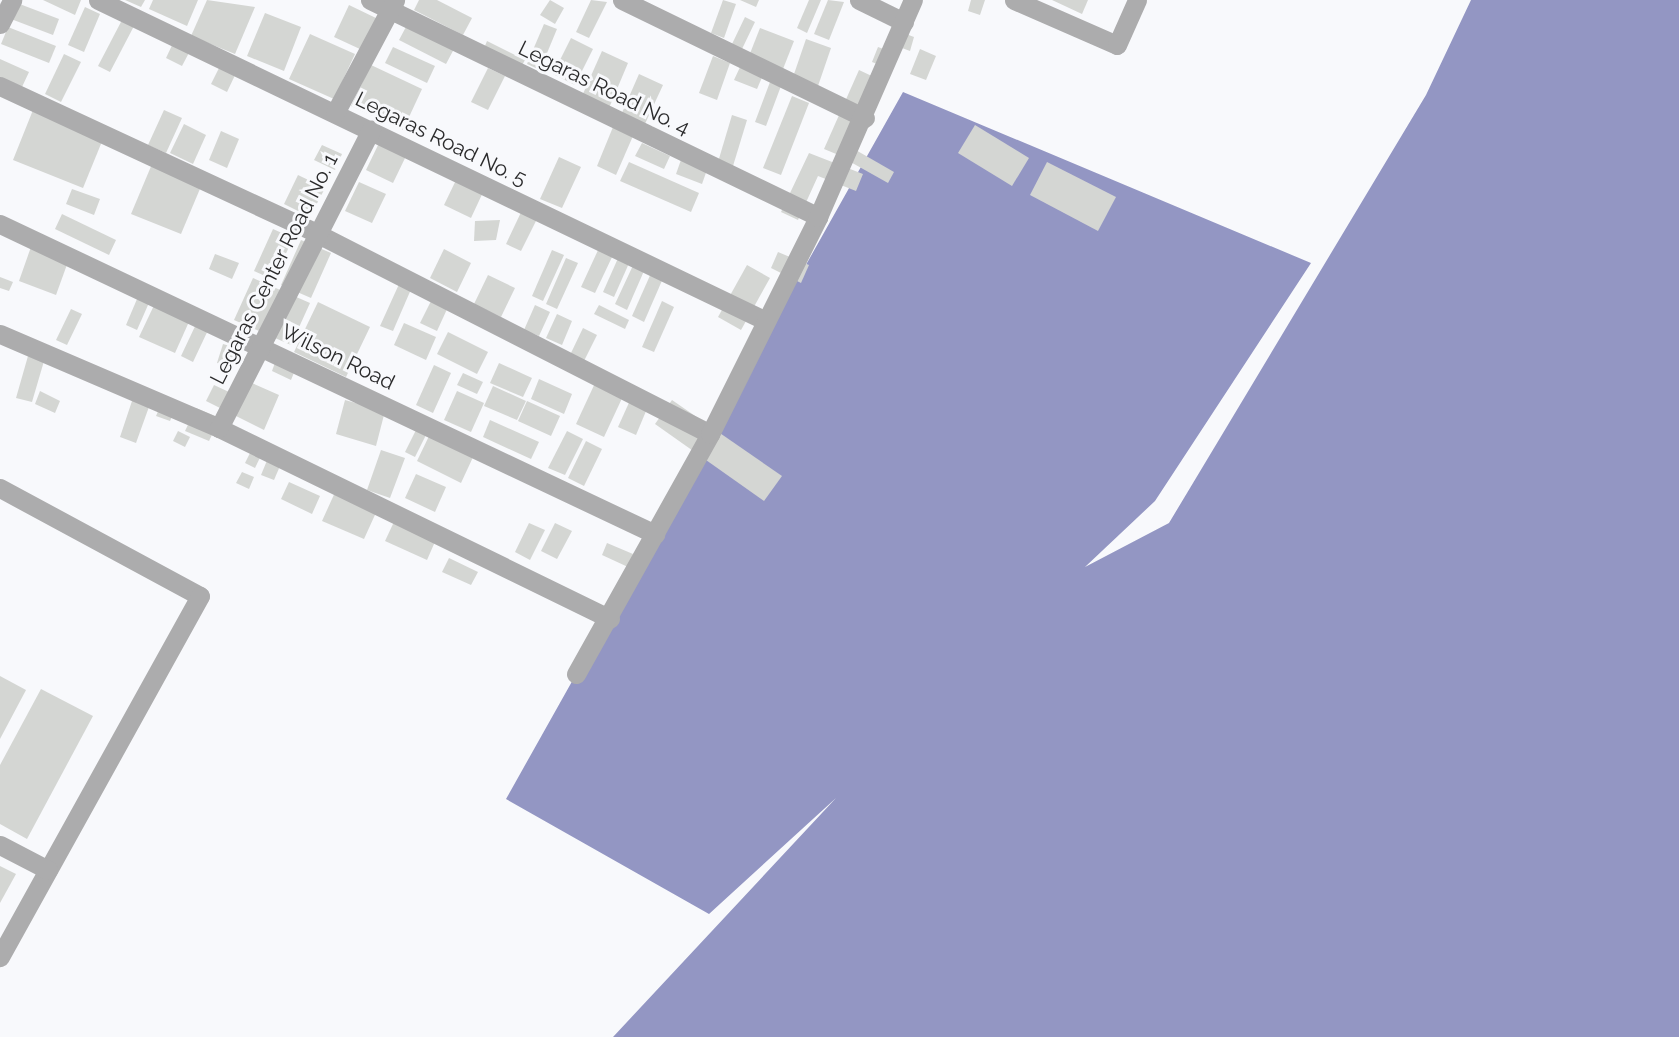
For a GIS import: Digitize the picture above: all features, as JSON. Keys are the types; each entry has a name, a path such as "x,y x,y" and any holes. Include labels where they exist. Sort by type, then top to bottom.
{"street":[{"path":"0,24 12,0"},
{"name":"Legaras Road No. 5","path":"98,0 764,320"},
{"name":"Legaras Road No. 4","path":"370,0 393,5 818,217"},
{"path":"622,0 864,118"},
{"path":"859,0 904,22"},
{"path":"576,674 610,619 710,433 764,320 818,217 864,118 913,0"},
{"path":"1014,0 1117,45 1137,0"},
{"path":"335,113 393,5"},
{"path":"0,86 316,233 710,433"},
{"name":"Legaras Center Road No. 1","path":"219,428 316,233 371,130"},
{"name":"Wilson Road","path":"0,224 655,534"},
{"path":"0,334 219,428 610,619"},
{"path":"0,488 200,596 0,957"},
{"path":"0,845 48,870"}],"water":[{"path":"1471,0 1679,0 1679,1037 613,1037 836,798 709,914 506,799 903,92 1311,263 1155,501 1085,567 1169,523 1426,95"}],"building":[{"path":"43,0 81,0 75,15"},
{"path":"125,0 145,0 141,7"},
{"path":"153,0 198,0 187,26 149,9"},
{"path":"207,0 255,7 235,54 191,36"},
{"path":"419,0 437,0 472,18 463,35 414,10"},
{"path":"550,0 564,8 555,24 540,15"},
{"path":"591,0 607,2 589,38 576,32"},
{"path":"723,0 736,4 724,38 711,33"},
{"path":"740,0 759,0 756,7"},
{"path":"809,0 821,0 807,33 797,28"},
{"path":"828,0 844,2 829,40 814,34"},
{"path":"971,0 985,0 980,15 968,11"},
{"path":"1052,0 1088,0 1082,14"},
{"path":"17,3 59,19 53,35 11,19"},
{"path":"349,5 378,19 362,50 334,37"},
{"path":"85,7 100,14 84,52 68,45"},
{"path":"265,13 301,27 284,71 247,56"},
{"path":"745,17 755,22 742,49 732,44"},
{"path":"122,20 134,26 110,72 98,66"},
{"path":"544,24 557,29 540,70 527,64"},
{"path":"407,25 454,49 446,64 399,40"},
{"path":"8,27 56,46 49,63 1,44"},
{"path":"760,28 794,41 783,69 749,56"},
{"path":"898,31 914,37 910,51 894,45"},
{"path":"310,34 355,54 334,99 289,79"},
{"path":"571,38 593,49 575,85 553,74"},
{"path":"175,39 192,47 182,66 166,58"},
{"path":"806,39 831,48 818,86 793,77"},
{"path":"487,41 525,60 520,69 483,51"},
{"path":"393,47 435,66 427,83 385,63"},
{"path":"878,47 892,52 885,67 872,62"},
{"path":"920,49 936,56 926,80 910,74"},
{"path":"602,51 628,63 609,108 582,96"},
{"path":"64,54 81,62 61,102 45,94"},
{"path":"713,56 730,63 717,100 699,93"},
{"path":"0,59 29,72 22,87 0,77"},
{"path":"221,64 237,71 227,92 211,84"},
{"path":"371,65 422,89 403,130 351,106"},
{"path":"741,65 763,75 757,89 734,80"},
{"path":"488,68 505,76 488,110 471,102"},
{"path":"859,70 876,78 841,156 824,149"},
{"path":"639,74 663,85 644,126 621,115"},
{"path":"770,82 781,86 766,126 755,122"},
{"path":"792,96 809,103 781,175 763,168"},
{"path":"33,110 103,139 83,188 13,160"},
{"path":"164,110 182,118 166,153 148,145"},
{"path":"732,115 747,120 733,166 718,162"},
{"path":"184,124 206,135 193,164 170,153"},
{"path":"975,125 1029,158 1012,186 958,153"},
{"path":"613,127 633,136 616,175 597,166"},
{"path":"221,131 239,139 227,168 209,160"},
{"path":"380,141 407,154 393,183 366,170"},
{"path":"642,143 670,156 664,169 635,156"},
{"path":"322,145 342,154 335,170 314,160"},
{"path":"854,149 894,172 888,183 847,160"},
{"path":"809,153 863,174 856,191 818,176 798,220 781,212"},
{"path":"559,157 581,167 562,208 540,199"},
{"path":"682,157 708,167 702,184 676,174"},
{"path":"629,162 699,193 691,212 620,181"},
{"path":"1047,162 1116,197 1098,231 1030,195"},
{"path":"152,164 202,184 181,234 131,214"},
{"path":"298,175 325,188 310,217 284,204"},
{"path":"458,176 485,188 471,218 444,205"},
{"path":"359,182 386,194 372,223 345,211"},
{"path":"72,189 100,199 94,215 66,204"},
{"path":"524,206 540,213 521,251 506,244"},
{"path":"62,214 116,240 109,255 55,229"},
{"path":"500,220 496,240 474,241 475,221"},
{"path":"273,229 293,238 274,280 254,271"},
{"path":"301,240 331,253 311,298 281,285"},
{"path":"32,244 69,259 56,295 19,281"},
{"path":"599,248 613,255 595,293 581,287"},
{"path":"444,249 471,263 457,292 430,278"},
{"path":"552,250 564,255 543,301 532,296"},
{"path":"778,252 809,265 801,283 771,268"},
{"path":"215,254 239,263 232,279 209,269"},
{"path":"619,256 630,261 614,297 603,292"},
{"path":"566,258 578,263 557,309 546,304"},
{"path":"636,259 647,264 627,310 615,304"},
{"path":"747,265 770,278 741,330 718,317"},
{"path":"652,271 664,276 644,322 632,316"},
{"path":"488,275 515,288 501,317 474,304"},
{"path":"0,277 13,282 9,291 0,288"},
{"path":"253,278 310,303 291,345 234,320"},
{"path":"400,282 412,287 393,331 380,326"},
{"path":"140,292 152,296 137,330 126,325"},
{"path":"157,299 192,315 175,353 139,337"},
{"path":"432,299 448,307 437,331 420,323"},
{"path":"662,301 674,307 654,352 642,347"},
{"path":"318,302 370,327 346,377 294,352"},
{"path":"535,305 550,312 539,336 524,330"},
{"path":"599,305 629,320 625,329 594,314"},
{"path":"71,309 82,314 67,345 56,340"},
{"path":"557,314 572,321 562,345 546,338"},
{"path":"198,320 210,326 193,362 181,356"},
{"path":"404,323 436,337 426,360 394,345"},
{"path":"583,328 597,335 584,361 570,355"},
{"path":"448,332 488,352 477,374 437,354"},
{"path":"223,344 240,349 234,368 217,363"},
{"path":"28,356 44,361 32,402 16,398"},
{"path":"277,357 297,365 291,380 272,371"},
{"path":"499,363 532,378 523,397 490,383"},
{"path":"434,365 451,373 433,413 416,405"},
{"path":"463,373 483,382 477,394 457,385"},
{"path":"539,379 572,394 564,414 531,399"},
{"path":"596,381 624,394 604,437 576,424"},
{"path":"252,383 279,395 264,430 206,401 214,385 244,399"},
{"path":"493,386 526,401 517,420 484,406"},
{"path":"40,391 60,401 55,413 35,404"},
{"path":"457,391 484,403 471,432 444,420"},
{"path":"632,396 649,404 636,435 618,427"},
{"path":"133,398 150,404 136,443 120,437"},
{"path":"345,400 385,411 376,446 336,434"},
{"path":"672,400 782,476 764,501 655,424"},
{"path":"527,401 560,416 551,436 518,421"},
{"path":"160,407 174,412 170,421 156,416"},
{"path":"196,408 220,418 209,441 185,431"},
{"path":"490,420 539,442 531,459 483,437"},
{"path":"419,424 429,429 415,457 405,452"},
{"path":"178,431 190,437 185,447 173,441"},
{"path":"567,431 583,439 565,475 548,468"},
{"path":"430,434 474,455 461,483 417,461"},
{"path":"257,439 267,443 255,468 245,463"},
{"path":"586,441 602,449 584,486 568,478"},
{"path":"273,446 286,452 274,480 261,475"},
{"path":"381,450 405,458 390,498 367,490"},
{"path":"242,472 254,477 249,489 236,483"},
{"path":"416,474 446,487 435,512 405,498"},
{"path":"289,482 320,496 312,514 281,499"},
{"path":"337,488 379,506 364,539 322,521"},
{"path":"400,509 441,528 427,560 385,541"},
{"path":"529,523 545,530 530,560 515,552"},
{"path":"555,523 572,531 557,559 541,551"},
{"path":"607,543 633,554 628,567 602,555"},
{"path":"449,558 478,572 471,585 442,572"},
{"path":"0,676 26,690 0,739"},
{"path":"41,689 93,716 27,839 0,824 0,765"},
{"path":"0,866 16,874 0,903"}]}
